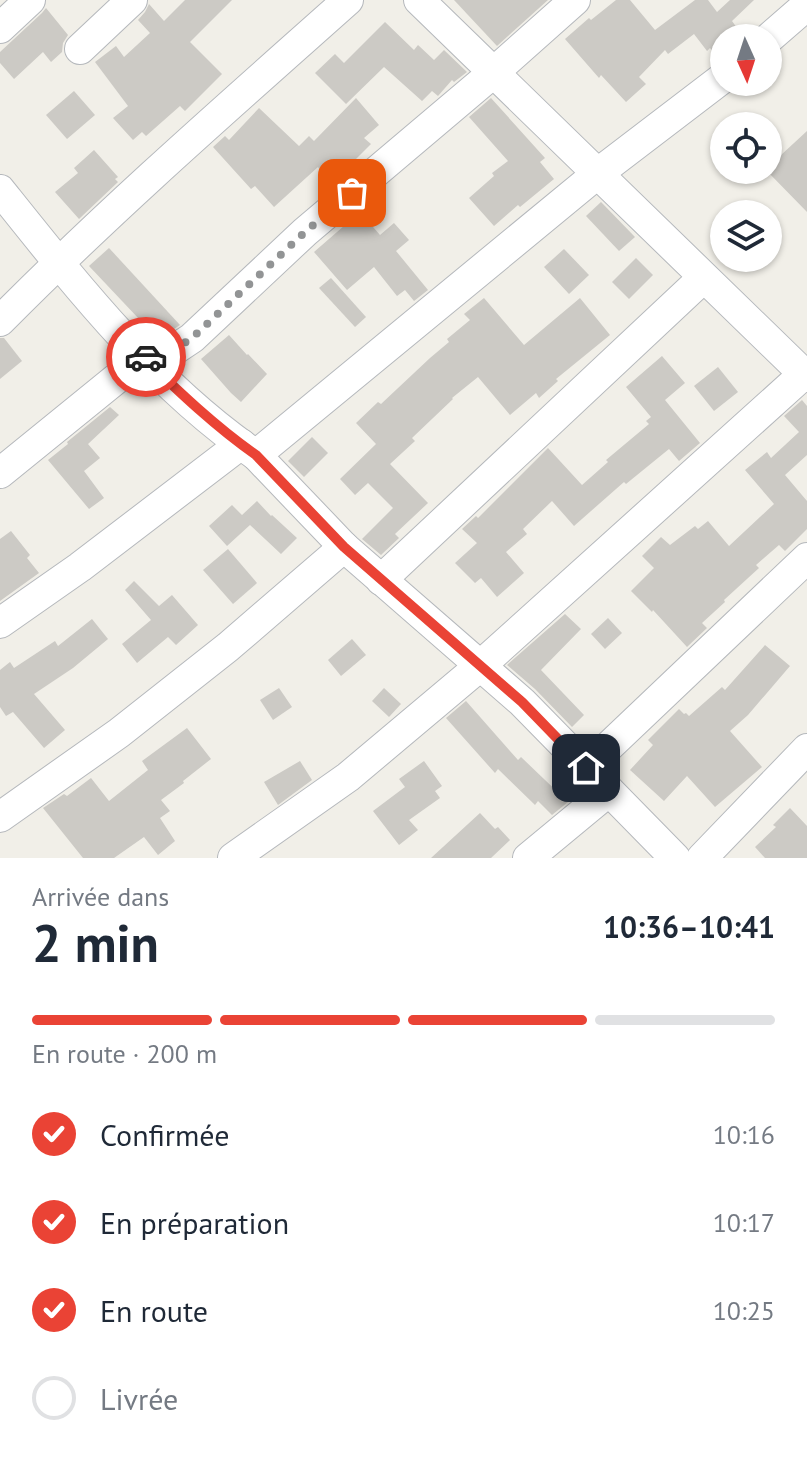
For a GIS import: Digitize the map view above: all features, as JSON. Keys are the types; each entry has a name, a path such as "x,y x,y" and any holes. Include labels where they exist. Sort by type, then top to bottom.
{"street":[{"path":"0,28 30,0"},
{"path":"80,49 132,0"},
{"path":"0,321 58,262 204,127 348,0"},
{"path":"233,858 348,777 480,666 806,376 419,0"},
{"path":"0,473 143,357 168,354 192,338 305,232 575,0"},
{"path":"782,27 807,5"},
{"path":"0,623 248,450 710,88"},
{"path":"0,190 58,262 143,357 248,450 344,547 522,702 675,858"},
{"path":"381,580 703,278"},
{"path":"0,817 131,723 228,647 344,547"},
{"path":"586,768 807,558"},
{"path":"702,858 807,749"},
{"path":"528,858 609,791"}],"building":[{"path":"185,0 232,0 190,42 222,74 185,111 180,106 146,136 142,132 133,140 113,118 128,106 95,62 116,46 124,57 150,33 138,20 149,4 164,21"},
{"path":"454,0 548,0 497,46"},
{"path":"616,0 630,0 655,30 695,0 708,0 717,12 730,0 754,0 732,21 734,24 710,24 710,48 707,51 694,34 668,54 665,50 639,77 646,84 626,102 601,75 599,78 565,39 589,18 591,20"},
{"path":"46,8 68,35 62,52 51,62 43,52 14,79 0,63 0,52"},
{"path":"385,22 414,50 418,45 434,60 444,50 467,72 454,82 452,80 438,96 432,91 422,101 384,67 346,104 315,73 335,54 344,63"},
{"path":"74,91 95,115 67,139 46,115"},
{"path":"356,98 379,125 364,138 371,144 343,172 331,160 320,170 318,167 274,207 255,186 251,189 213,147 225,136 229,140 259,108 299,146 309,136 314,141"},
{"path":"491,98 545,158 540,162 554,179 494,226 469,198 508,161 469,117"},
{"path":"807,131 807,212 780,184 782,154"},
{"path":"94,150 118,177 115,179 118,182 79,219 55,192 78,173 74,168"},
{"path":"601,202 635,237 619,251 586,216"},
{"path":"360,212 380,235 394,223 409,240 396,251 428,290 414,301 405,290 397,296 374,267 347,290 314,252"},
{"path":"109,248 180,325 162,337 156,337 89,266"},
{"path":"564,249 589,275 569,294 544,267"},
{"path":"636,258 653,275 629,299 612,282"},
{"path":"331,278 366,317 355,327 319,288"},
{"path":"484,298 524,345 580,298 610,335 556,379 558,381 539,398 536,393 510,415 478,377 452,398 412,438 415,441 390,464 428,503 395,534 399,538 381,555 362,539 393,508 368,483 355,495 340,479 376,444 356,423 449,342 447,339 470,320 464,314"},
{"path":"229,335 267,374 241,402 201,359"},
{"path":"0,338 4,338 22,361 0,379"},
{"path":"662,356 685,383 665,400 700,443 679,461 669,449 626,484 624,482 574,526 552,501 523,529 527,534 506,552 524,573 497,597 481,578 475,583 455,563 477,543 462,529 476,516 478,518 548,448 582,485 649,424 646,421 651,417 626,387"},
{"path":"718,367 738,392 714,411 694,386"},
{"path":"802,400 807,406 807,455 785,475 807,501 807,529 785,551 779,545 756,565 759,568 702,623 707,628 687,647 631,591 654,568 642,556 661,537 670,545 695,526 698,529 708,521 729,546 774,504 745,470 767,452 771,458 799,432 784,416"},
{"path":"110,407 119,415 88,444 100,458 84,471 104,498 89,509 48,460"},
{"path":"312,437 328,453 304,477 288,461"},
{"path":"257,501 297,538 281,554 250,525 227,546 209,526 232,505 242,515"},
{"path":"11,531 30,555 27,558 39,573 0,601 0,539"},
{"path":"228,549 257,583 233,604 203,570"},
{"path":"134,581 159,606 172,595 198,625 176,645 168,637 137,663 122,644 151,620 125,590"},
{"path":"565,614 581,629 541,670 584,715 572,727 507,665"},
{"path":"608,618 622,633 605,649 591,634"},
{"path":"92,619 108,639 34,694 65,730 44,748 13,712 6,716 0,707 0,670 10,662 14,668 55,641 58,646"},
{"path":"352,639 366,655 341,676 328,660"},
{"path":"765,645 790,666 730,731 762,767 715,807 687,776 664,801 630,770 653,745 648,740 679,709 689,716 722,687 725,690"},
{"path":"279,688 292,707 273,720 260,700"},
{"path":"384,688 401,704 389,717 372,701"},
{"path":"466,701 518,760 521,757 568,802 552,815 538,801 535,805 498,769 495,773 446,718"},
{"path":"187,728 211,759 161,800 170,811 160,818 175,841 158,855 144,837 114,858 83,858 43,808 64,794 67,796 91,778 109,801 148,770 142,761"},
{"path":"300,761 312,780 278,805 264,782"},
{"path":"424,761 442,786 435,791 440,798 409,820 418,830 399,845 373,811 405,787 399,779"},
{"path":"790,808 807,826 807,858 765,858 755,847"},
{"path":"480,813 510,840 491,858 431,858"}],"way so far":[{"path":"146,357 168,354 192,338 305,232 352,193"}],"route":[{"path":"146,357 143,357 177,390 256,455 344,547 522,702 586,768"}]}
